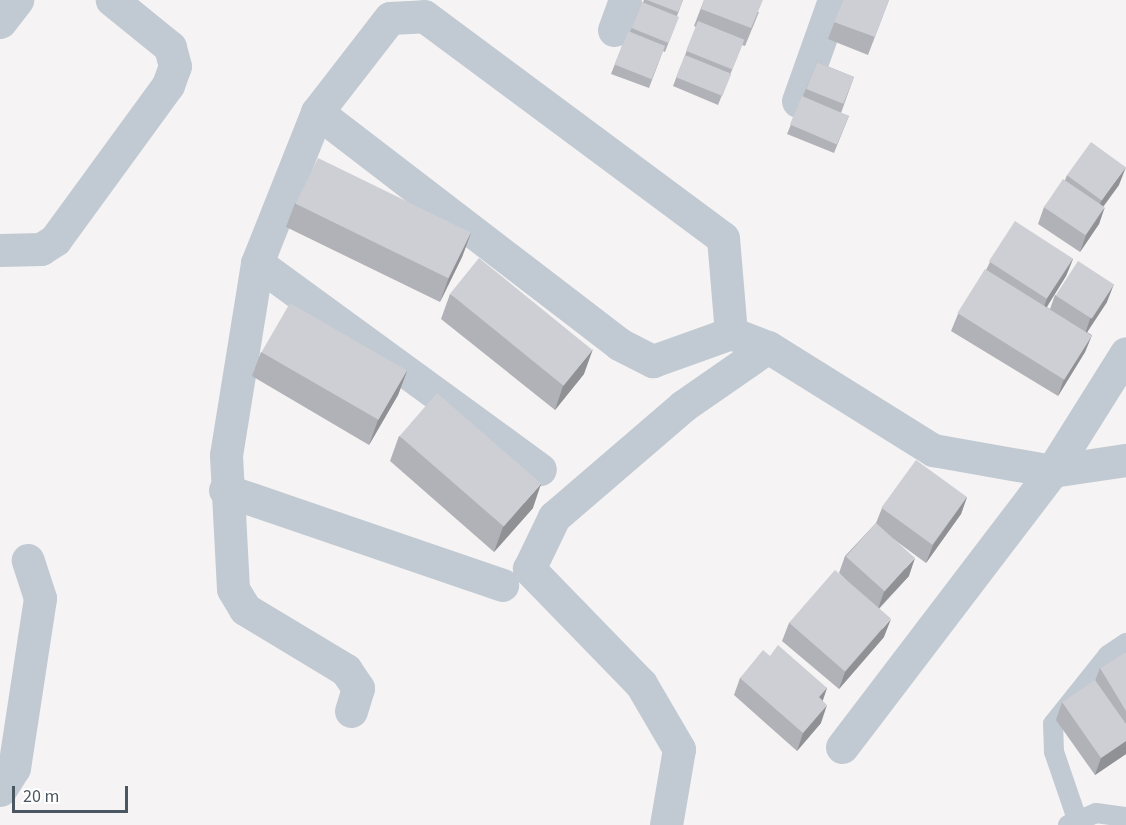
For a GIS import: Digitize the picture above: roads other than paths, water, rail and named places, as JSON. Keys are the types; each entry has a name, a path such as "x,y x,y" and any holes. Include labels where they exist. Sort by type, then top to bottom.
{"street":[{"path":"0,22 17,0"},
{"path":"0,250 41,249 55,240 168,85 175,66 170,47 112,0"},
{"path":"798,100 834,0"},
{"path":"351,711 358,688 346,670 245,609 232,589 225,489 256,262 317,112 390,18 424,16 723,238 730,333"},
{"path":"317,112 619,344 653,361 730,333 768,347 933,450 1052,471 1126,460"},
{"path":"256,262 540,469"},
{"path":"666,825 679,749 641,684 529,569 554,517 683,406 768,347"},
{"path":"842,747 1052,471 1126,353"},
{"path":"225,489 502,585"},
{"path":"0,790 14,768 40,598 28,560"}],"lane":[{"path":"1126,643 1108,655 1053,724 1054,752 1073,822 1095,813 1126,817"}]}
